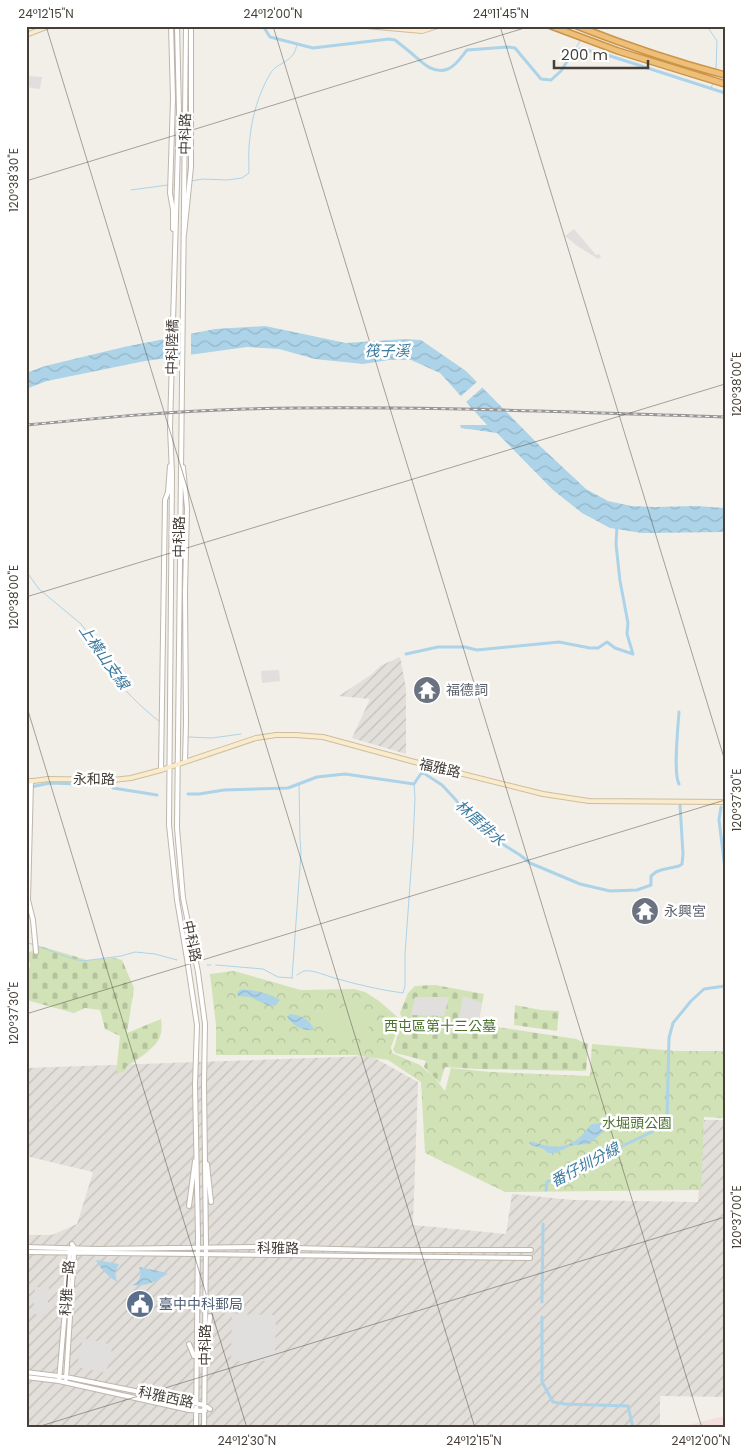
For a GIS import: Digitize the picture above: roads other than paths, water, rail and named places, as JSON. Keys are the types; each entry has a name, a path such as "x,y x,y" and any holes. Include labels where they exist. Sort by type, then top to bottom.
{"highway":[{"path":"551,26 618,51 725,84"},
{"path":"577,26 697,68 725,75"}],"main road":[{"path":"26,35 49,26"},
{"path":"366,26 422,31 438,26"},
{"name":"福雅路","path":"161,770 246,740 264,736 312,736 323,737 544,794 588,801 725,802"},
{"name":"永和路","path":"29,782 60,779 122,779 161,770"}],"street":[{"name":"中科路","path":"172,26 173,99 170,193 175,239"},
{"name":"中科路","path":"175,239 179,111 177,26"},
{"name":"中科路","path":"183,242 186,26"},
{"name":"中科路","path":"183,242 186,230 191,167 191,26"},
{"name":"中科陸橋","path":"171,456 175,239"},
{"name":"中科陸橋","path":"181,455 183,242"},
{"name":"中科路","path":"181,455 187,496 185,761"},
{"name":"中科路","path":"181,455 176,828 183,898 199,978 205,1024 204,1428"},
{"name":"中科路","path":"161,770 165,500 168,492 171,456"},
{"name":"中科路","path":"171,456 170,825 173,869 197,1025 195,1085 197,1147 196,1428"},
{"path":"29,782 31,788 28,900 33,920 36,947"},
{"path":"205,1137 211,1202"},
{"path":"189,1206 197,1147"},
{"name":"科雅路","path":"26,1247 72,1251"},
{"name":"科雅路","path":"205,1251 255,1247 376,1250 531,1250"},
{"name":"科雅一路","path":"60,1381 72,1251"},
{"name":"科雅一路","path":"65,1383 72,1251"},
{"name":"科雅路","path":"26,1252 205,1251 530,1258"},
{"path":"205,1377 210,1316"},
{"path":"189,1344 196,1360"},
{"name":"科雅西路","path":"26,1372 66,1377 204,1405"},
{"name":"科雅西路","path":"26,1377 60,1381 204,1411"}],"water":[{"name":"筏子溪","path":"265,326 346,343 405,339 421,340 466,371 540,446 586,489 608,501 631,506 725,508 725,532 642,533 610,528 582,513 553,490 497,433 461,428 460,425 487,425 440,373 411,360 389,360 363,364 315,359 279,349 247,347 145,361 47,381 26,389 26,373 45,366 124,347 215,329"},
{"path":"240,990 261,992 280,1000 275,1006 267,1005 250,997 238,996 237,993"},
{"path":"291,1014 305,1018 314,1030 302,1029 295,1025 287,1016"},
{"path":"601,1123 604,1131 588,1144 573,1145 555,1153 548,1153 543,1148 529,1143 531,1141 555,1147 567,1145 579,1138 592,1124"},
{"path":"96,1260 119,1264 115,1272 117,1282 100,1267"},
{"path":"139,1267 168,1273 152,1283 132,1285 140,1278"}],"waterway":[{"path":"263,26 270,37 313,48 389,39 395,40 423,63 437,70 451,68 467,50 515,48 541,79 551,80 561,71 573,52 579,49 601,53 725,93"},
{"path":"707,26 717,41 716,70"},
{"path":"573,52 581,40"},
{"path":"191,181 242,178 249,173 251,129 259,97 270,74 293,55 297,43"},
{"path":"711,88 713,83"},
{"path":"131,190 175,184"},
{"path":"406,654 438,647 465,647 477,650 559,642 590,648 598,648 607,642 615,648 633,654 627,634 628,623 620,581 616,544 617,525"},
{"name":"上橫山支線","path":"26,571 39,589 81,624 108,668 125,690 160,722"},
{"path":"679,712 676,761 679,784"},
{"name":"上橫山支線","path":"188,737 212,738 241,734"},
{"name":"林厝排水","path":"188,794 224,790 288,788 317,777 345,774 414,784 422,772 442,785 464,812 474,817 496,840 530,863 580,884 610,891 637,890 651,885 651,876 656,872 682,864 680,805"},
{"name":"林厝排水","path":"26,788 50,783 79,784"},
{"path":"292,978 301,853 299,784"},
{"path":"297,975 304,971 311,971 362,985 403,993 405,986 405,954 413,843 414,784"},
{"name":"林厝排水","path":"113,788 157,795"},
{"name":"番仔圳分線","path":"721,807 719,820 725,869"},
{"path":"26,942 83,961 121,956 135,952 155,954 177,960"},
{"path":"216,965 263,969 278,977 292,978"},
{"name":"番仔圳分線","path":"546,1190 547,1182 660,1128 667,1119 669,1038 673,1023 691,1001 704,989 725,986"},
{"name":"番仔圳分線","path":"542,1302 543,1224"},
{"name":"番仔圳分線","path":"542,1317 542,1382 553,1402 628,1406 633,1428"}],"railway":[{"path":"26,425 190,411 305,408 485,410 725,417"}],"place":[{"name":"福德詞","path":"427,690"},
{"name":"永興宮","path":"645,911"},
{"name":"臺中中科郵局","path":"140,1304"}],"park label":[{"name":"西屯區第十三公墓","path":"440,1026"},
{"name":"水堀頭公園","path":"637,1123"}]}
